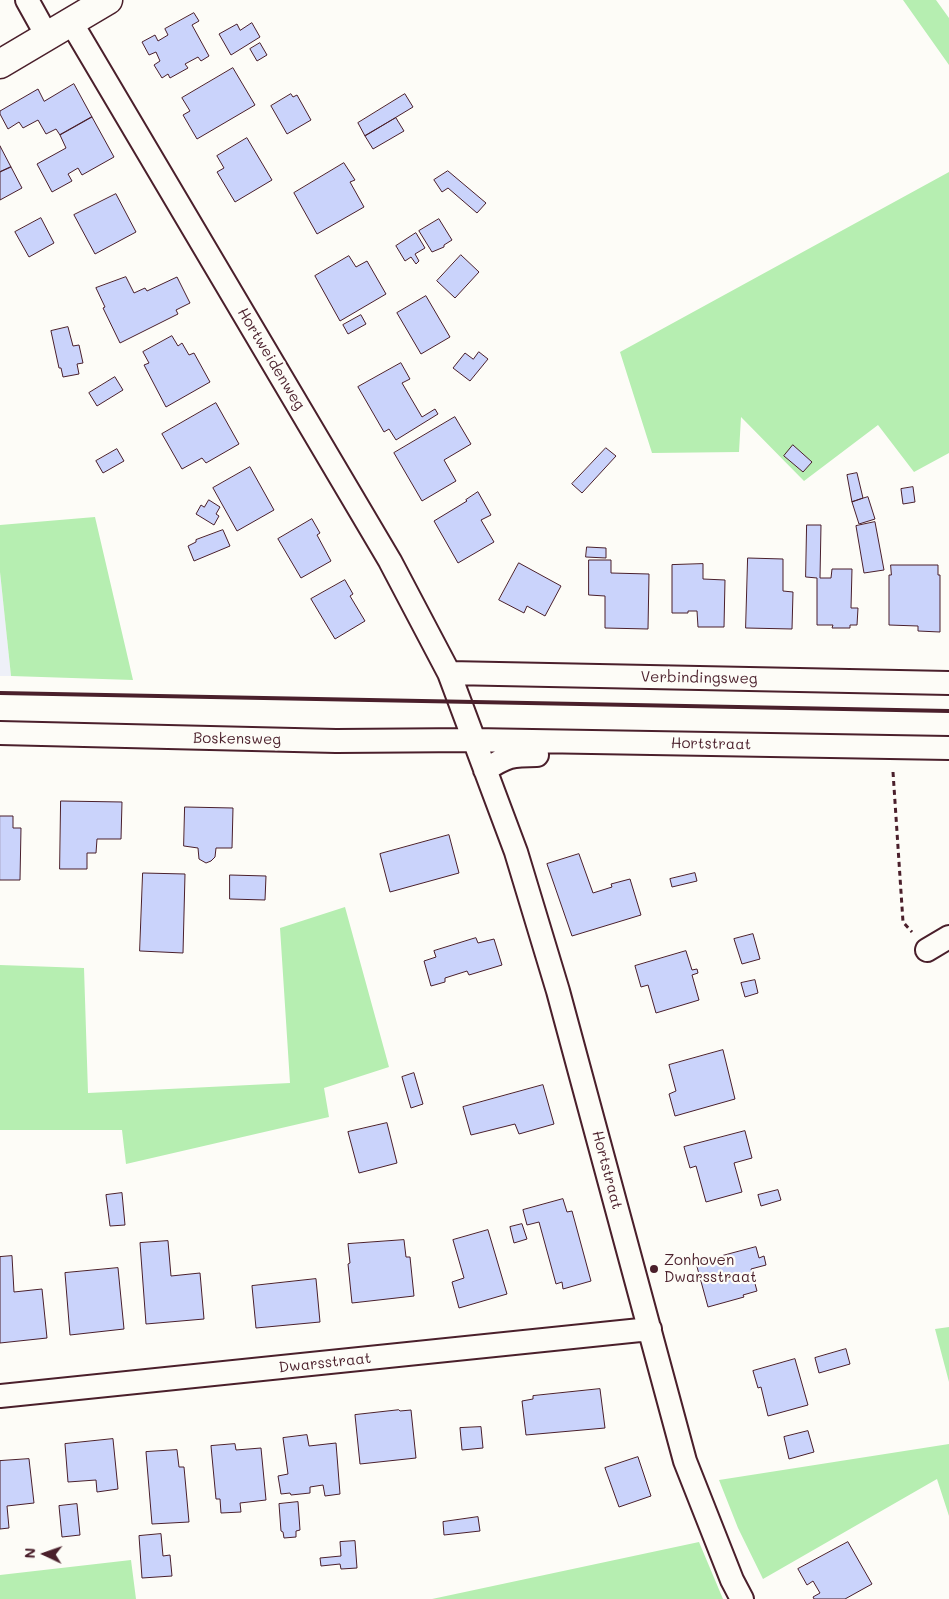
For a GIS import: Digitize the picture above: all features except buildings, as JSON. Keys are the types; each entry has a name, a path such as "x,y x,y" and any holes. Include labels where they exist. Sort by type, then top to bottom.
{"street":[{"path":"27,0 47,36"},
{"path":"0,64 108,0"},
{"name":"Hortweidenweg","path":"71,22 390,561 449,673 460,702"},
{"name":"Verbindingsweg","path":"449,673 949,683"},
{"name":"Hortstraat","path":"460,702 516,852 558,991 685,1460 732,1580 742,1599"},
{"name":"Boskensweg","path":"0,733 336,742 474,740"},
{"name":"Hortstraat","path":"474,740 949,748"},
{"path":"485,770 514,755 893,761"},
{"path":"928,950 949,937"},
{"name":"Dwarsstraat","path":"0,1396 650,1329"}],"path":[{"path":"893,761 903,922 928,950"}],"shaded area":[{"path":"0,572 11,676 0,676"}],"green space":[{"path":"903,0 936,0 949,18 949,65"},
{"path":"949,172 949,453 914,472 878,425 804,481 741,417 739,452 652,453 620,352"},
{"path":"95,517 133,680 11,676 0,572 0,525"},
{"path":"345,907 389,1067 324,1088 329,1117 126,1164 122,1130 0,1130 0,965 84,968 88,1093 290,1083 280,928"},
{"path":"949,1327 949,1382 935,1329"},
{"path":"949,1444 949,1516 937,1479 763,1579 738,1528 719,1480"},
{"path":"699,1542 723,1599 432,1599"},
{"path":"131,1560 136,1599 0,1599 0,1575"}],"railway":[{"path":"0,693 949,711"}],"place":[{"name":"Zonhoven Dwarsstraat","path":"654,1269"}]}
